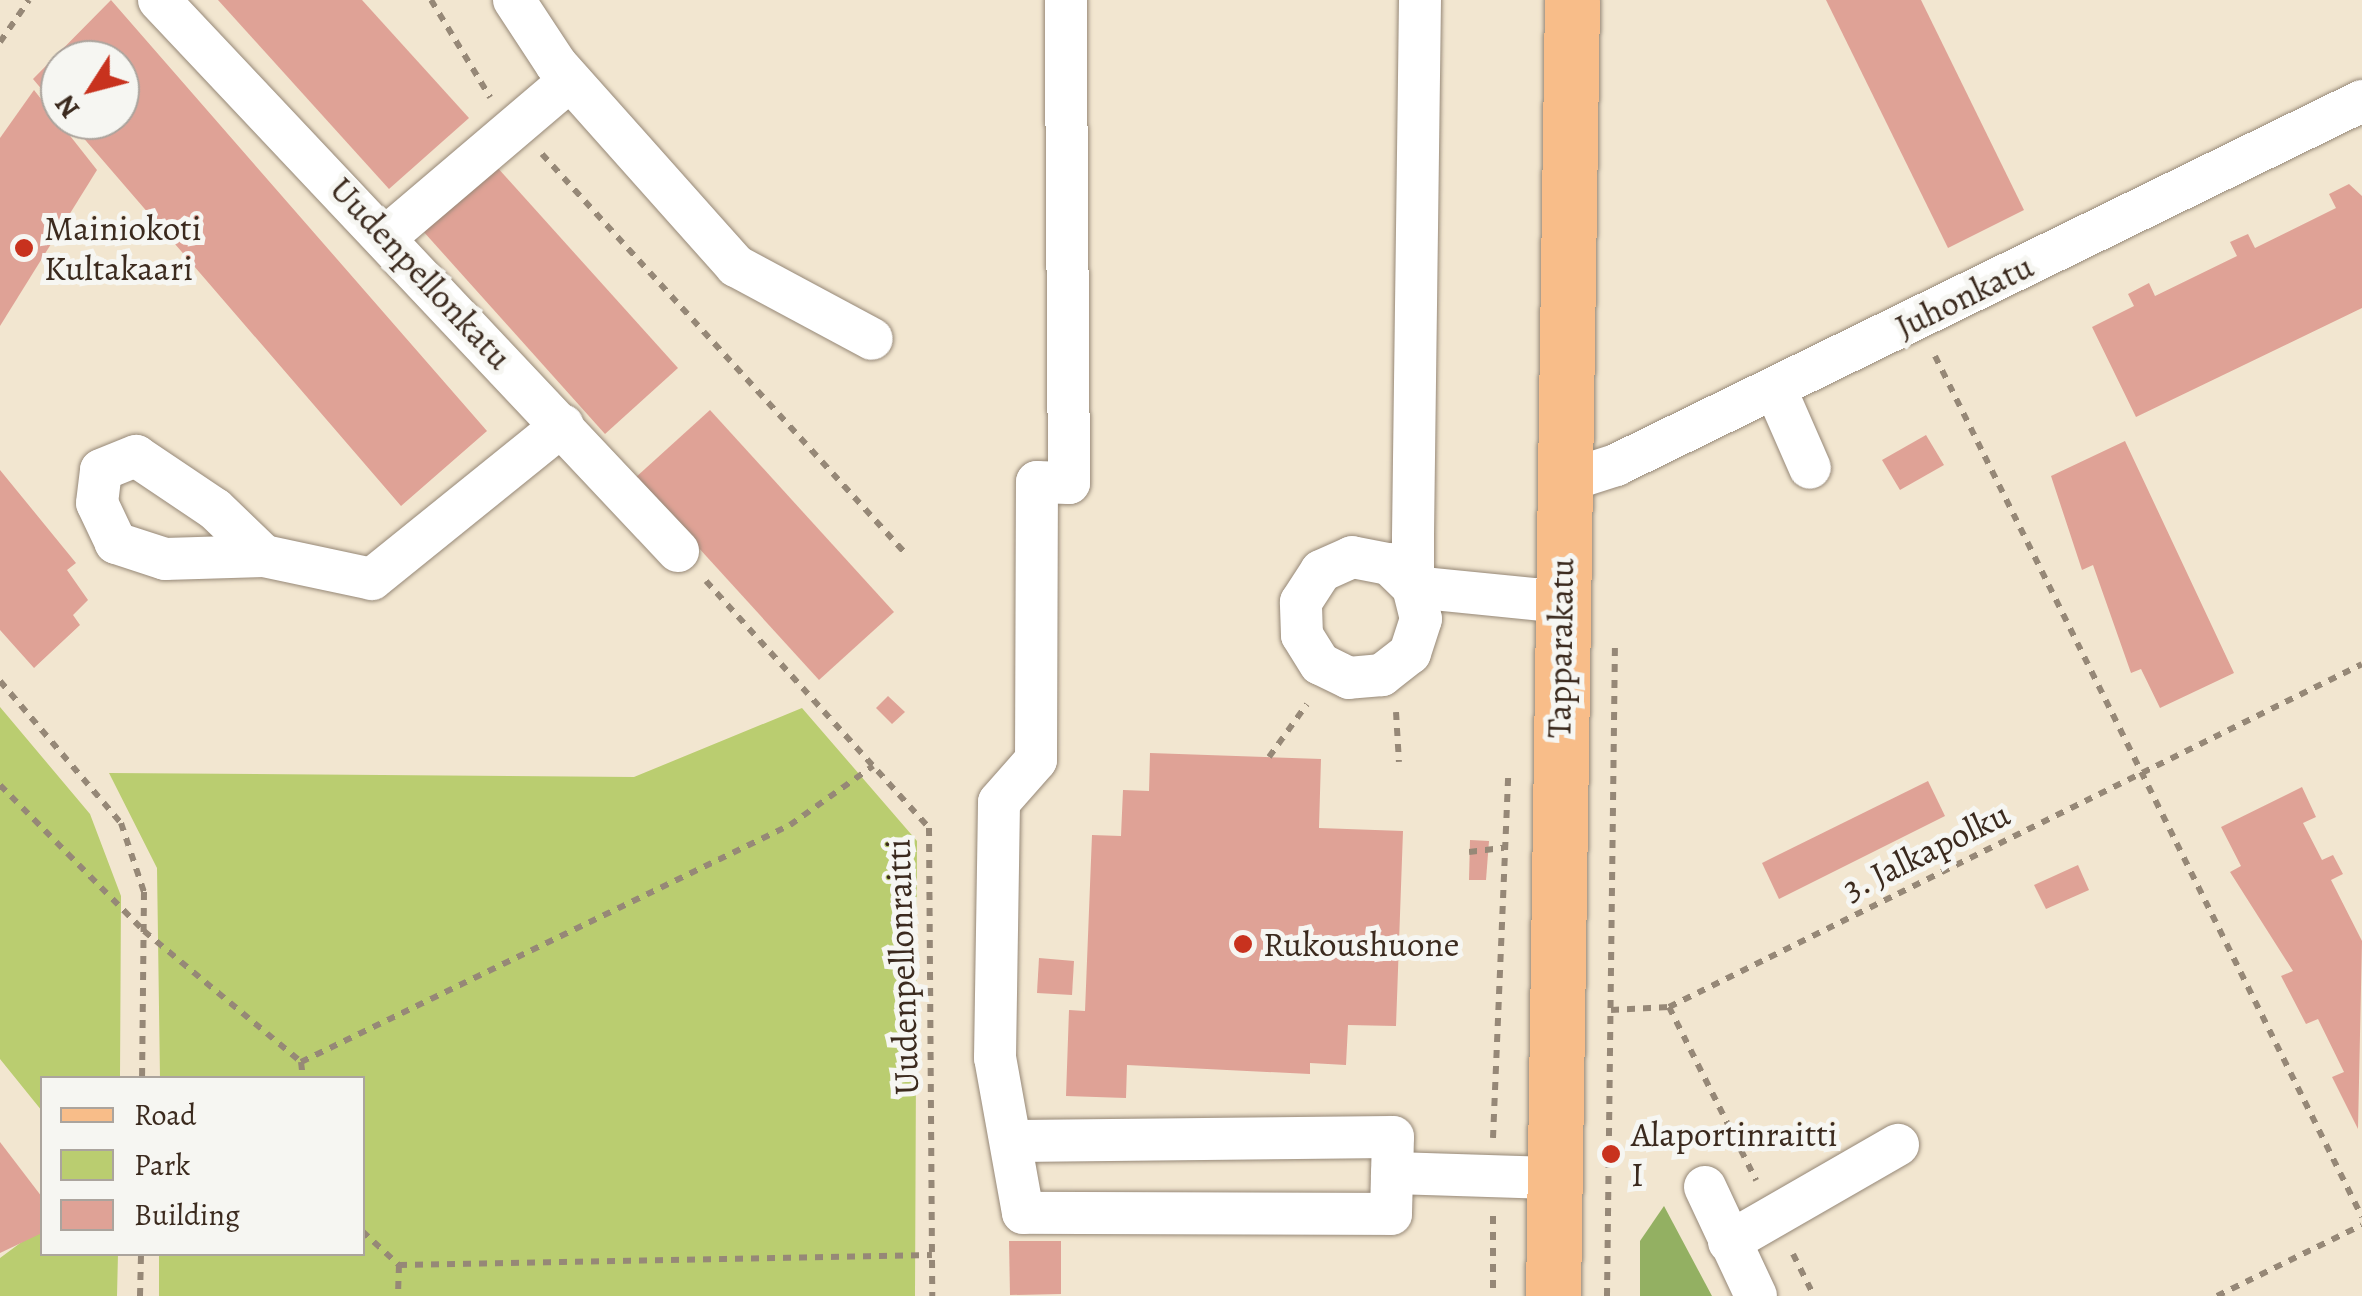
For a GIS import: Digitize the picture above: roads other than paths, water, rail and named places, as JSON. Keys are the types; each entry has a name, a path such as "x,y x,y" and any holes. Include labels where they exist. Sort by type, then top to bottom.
{"main road":[{"name":"Tapparakatu","path":"1554,1296 1553,1004 1572,0"}],"street":[{"name":"Uudenpellonkatu","path":"159,0 387,236 678,551"},
{"path":"514,0 570,80 736,266 872,339"},
{"path":"1016,1142 1393,1137 1392,1214 1023,1213 1016,1142 995,1058 999,802 1036,760 1037,482 1069,483 1066,0"},
{"path":"1420,0 1413,588 1562,602"},
{"path":"387,236 570,80"},
{"name":"Juhonkatu","path":"1563,482 1775,388 2362,101"},
{"path":"1775,388 1810,468"},
{"path":"264,556 372,580 562,425"},
{"path":"1729,1242 1898,1145"},
{"path":"1392,1173 1552,1178"},
{"path":"1706,1186 1756,1296"}],"place":[{"name":"Mainiokoti Kultakaari","path":"24,248"},
{"name":"Rukoushuone","path":"1243,944"},
{"name":"Alaportinraitti I","path":"1611,1154"}]}
